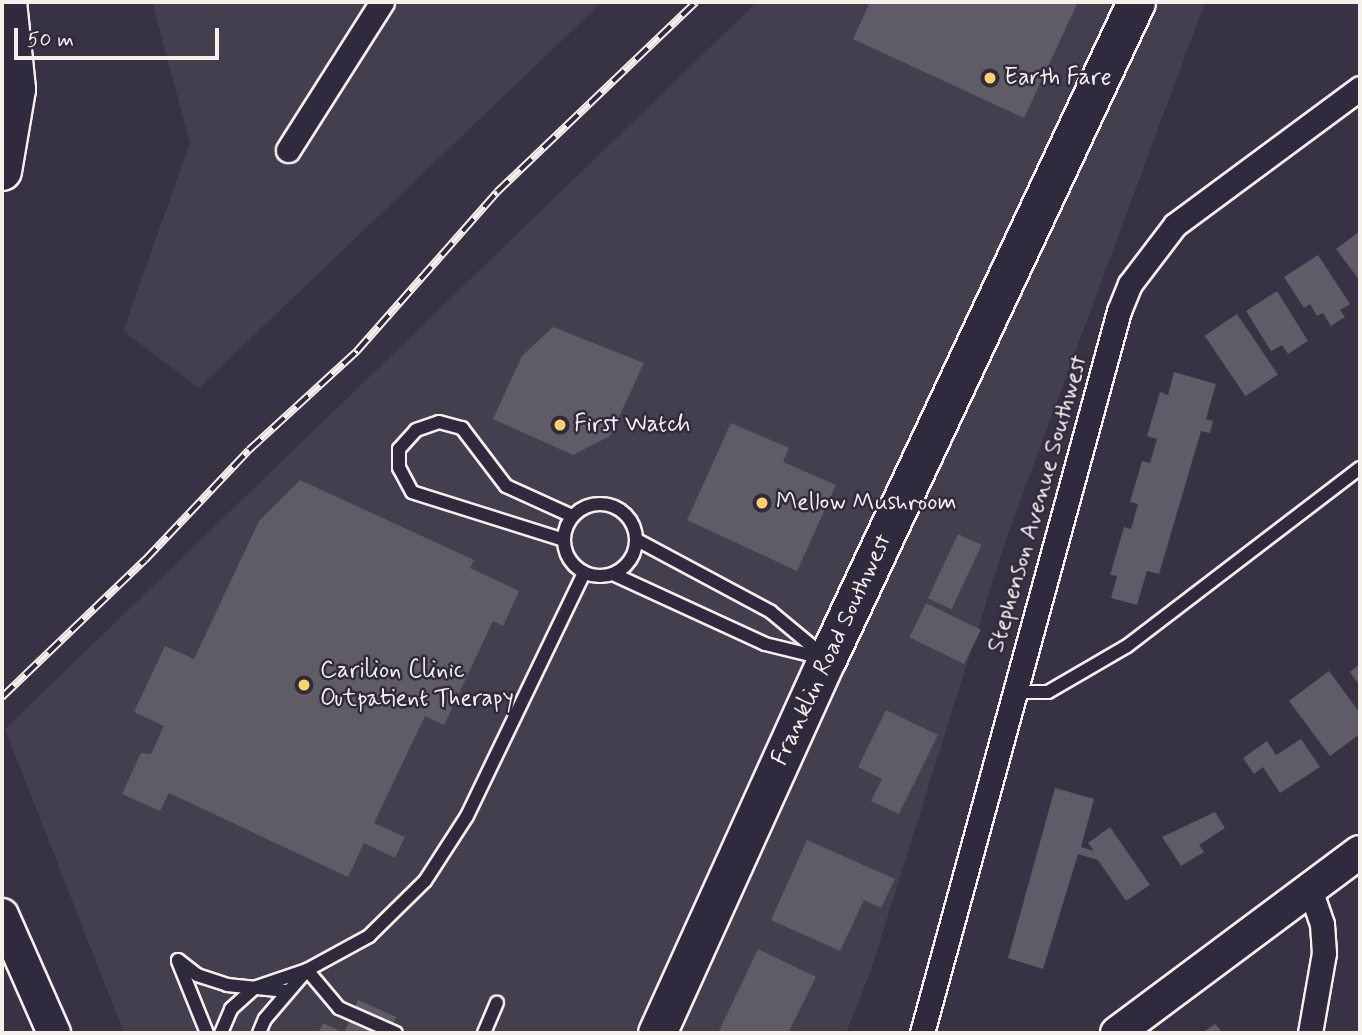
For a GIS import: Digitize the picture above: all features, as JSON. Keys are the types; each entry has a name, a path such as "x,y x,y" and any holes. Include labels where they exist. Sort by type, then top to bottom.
{"highway":[{"path":"2,171 16,89 7,2"}],"main road":[{"name":"Franklin Road Southwest","path":"657,1033 827,659 1136,2"}],"street":[{"path":"288,150 382,2"},
{"name":"Stephenson Avenue Southwest","path":"922,1033 1013,692 1130,284 1175,225 1360,88"},
{"path":"1117,1033 1360,852"},
{"path":"1310,889 1322,924 1324,953 1310,1033"},
{"path":"2,915 54,1033"}],"lane":[{"path":"564,540 412,492 399,468 399,449 416,430 439,422 462,428 506,486 572,516"},
{"path":"1013,692 1048,692 1127,646 1360,468"},
{"path":"613,574 626,566 637,540 634,526 613,505 584,507 572,516 564,540 573,565 584,573 613,574 765,644 827,659"},
{"path":"637,540 771,611 827,659"},
{"path":"221,1033 231,1009 254,988 307,970 369,936 425,881 467,816 584,573"},
{"path":"207,1033 178,960 197,975 254,988 287,991"},
{"path":"259,1033 287,991 307,970"},
{"path":"307,970 339,1008 396,1033"},
{"path":"484,1033 497,1003"}],"shaded area":[{"path":"152,2 602,2 199,388 123,331 190,143"},
{"path":"757,2 1205,2 1006,539 871,970 846,1033 124,1033 5,729"}],"building":[{"name":"Earth Fare","path":"870,2 1078,2 1024,118 853,39"},
{"path":"1360,231 1360,281 1336,249"},
{"path":"1318,255 1350,304 1340,310 1345,317 1331,326 1323,313 1317,316 1310,304 1304,308 1284,277"},
{"path":"1277,291 1308,341 1288,354 1282,345 1271,351 1246,311"},
{"path":"1237,314 1278,375 1245,396 1205,336"},
{"path":"553,327 644,363 610,436 573,455 493,419 522,356"},
{"path":"1174,372 1216,384 1206,419 1213,421 1210,433 1201,431 1159,574 1147,571 1137,605 1111,598 1117,576 1110,575 1124,527 1131,529 1138,504 1130,502 1142,461 1150,463 1157,439 1147,436 1160,392 1168,395"},
{"name":"Mellow Mushroom","path":"731,423 789,448 783,462 836,485 797,571 687,520"},
{"name":"Carilion Clinic Outpatient Therapy","path":"300,480 474,560 470,568 519,591 503,626 493,621 444,725 425,716 374,823 405,837 395,858 364,843 348,877 169,793 160,811 122,794 141,753 151,754 164,726 134,712 165,646 194,659 259,521"},
{"path":"958,534 982,545 952,609 928,598"},
{"path":"926,603 981,630 964,664 909,637"},
{"path":"1360,664 1360,686 1350,672"},
{"path":"1329,671 1360,713 1360,734 1330,756 1289,701"},
{"path":"886,710 938,735 899,814 871,801 882,779 858,767"},
{"path":"1301,739 1320,767 1280,793 1263,767 1254,774 1243,758 1267,741 1276,755"},
{"path":"1055,788 1094,799 1081,847 1094,851 1088,843 1110,827 1150,885 1126,901 1098,860 1078,854 1043,969 1008,958"},
{"path":"1215,812 1225,828 1199,845 1204,852 1181,866 1162,837"},
{"path":"807,840 895,879 881,908 864,900 840,951 771,920"},
{"path":"758,949 816,977 788,1033 718,1033"},
{"path":"358,1000 396,1017 388,1033 344,1033"},
{"path":"323,1023 344,1033 318,1033"},
{"path":"1215,1024 1223,1033 1202,1033"}],"railway":[{"path":"2,697 145,560 249,450 357,351 497,192 696,2"}],"place":[{"name":"Earth Fare","path":"990,78"},
{"name":"First Watch","path":"560,425"},
{"name":"Mellow Mushroom","path":"762,503"},
{"name":"Carilion Clinic Outpatient Therapy","path":"304,685"}]}
